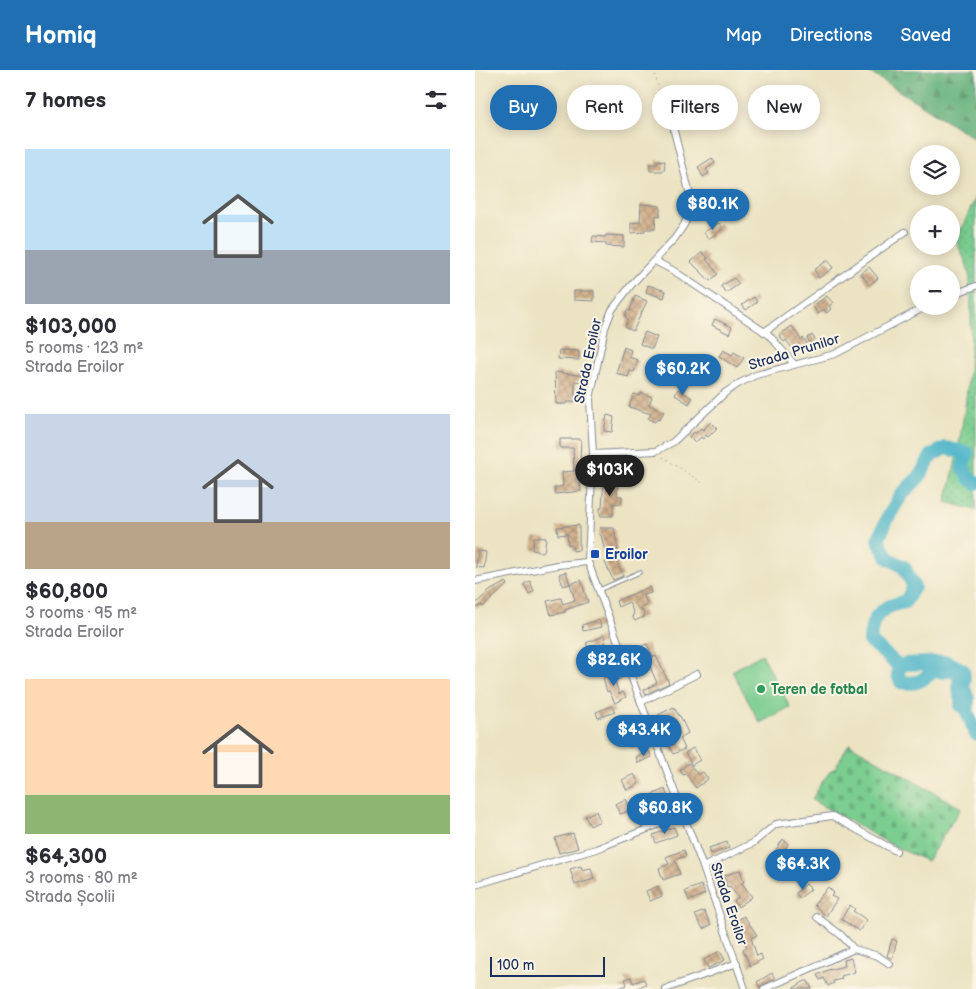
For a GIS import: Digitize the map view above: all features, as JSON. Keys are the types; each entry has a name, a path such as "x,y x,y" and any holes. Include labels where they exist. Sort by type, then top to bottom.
{"street":[{"name":"Strada Eroilor","path":"674,131 687,179 691,204 684,225 655,261 632,284 612,310 605,328 590,399 593,454 588,562 703,867 745,989"},
{"path":"764,332 905,232"},
{"path":"655,261 674,271 764,332 794,364"},
{"path":"960,292 976,286"},
{"name":"Strada Prunilor","path":"593,454 656,451 673,442 726,392 740,383 794,364 835,354 910,315"},
{"path":"475,581 557,565 588,562"},
{"path":"641,702 697,674"},
{"path":"475,885 596,849 683,815"},
{"path":"703,867 753,843 776,824 832,816 896,851"},
{"path":"817,917 841,934 855,948 877,956 890,964"},
{"path":"764,989 855,948"},
{"path":"665,989 737,963"}],"lane":[{"path":"599,590 640,572"}],"path":[{"path":"654,70 662,100 674,131"},
{"path":"656,451 704,484"}],"green space":[{"path":"976,70 976,139 867,71"},
{"path":"976,197 976,510 946,502 959,446 970,359 971,300 969,272 960,249 960,231"},
{"name":"Teren de fotbal","path":"762,654 790,707 760,723 732,671"},
{"path":"849,744 961,808 927,861 894,846 812,800 820,785 832,769 834,770"}],"building":[{"path":"712,158 715,163 706,169 709,173 703,177 698,167"},
{"path":"657,160 665,161 664,171 650,171 650,164 657,164"},
{"path":"719,193 723,200 708,209 704,202"},
{"path":"641,204 660,206 660,216 656,215 655,229 645,229 644,232 631,233 631,223 640,222"},
{"path":"719,223 723,229 708,239 704,232"},
{"path":"606,235 624,236 624,247 606,246 606,243 592,242 593,236 605,237"},
{"path":"702,252 718,274 710,281 691,262"},
{"path":"828,260 833,268 819,278 814,270"},
{"path":"869,267 878,278 869,285 861,273"},
{"path":"734,278 739,284 726,293 721,286"},
{"path":"648,285 666,291 664,298 646,292"},
{"path":"574,291 594,291 594,301 574,300"},
{"path":"635,296 647,301 633,331 625,327 628,319 625,317 627,310 630,311"},
{"path":"827,296 833,303 829,306 831,309 827,313 824,309 818,314 813,306"},
{"path":"754,297 757,302 746,310 742,305"},
{"path":"715,319 732,327 729,334 712,325"},
{"path":"792,326 801,340 803,338 807,343 795,352 786,340 784,342 779,335"},
{"path":"645,332 657,337 652,349 640,344"},
{"path":"812,335 818,344 813,348 807,338"},
{"path":"624,347 631,350 629,357 638,360 634,372 630,371 628,377 616,373"},
{"path":"559,350 579,351 579,360 558,359"},
{"path":"723,350 732,355 734,352 744,358 737,368 719,356"},
{"path":"555,372 585,376 584,382 575,381 575,402 556,404"},
{"path":"678,389 692,398 689,404 675,395"},
{"path":"641,393 652,397 649,405 664,412 659,420 657,419 655,422 648,419 651,414 629,407 634,394 639,396"},
{"path":"607,415 614,417 612,432 604,431"},
{"path":"711,422 717,428 708,437 706,435 703,439 701,437 695,443 689,437 701,428 703,430"},
{"path":"560,439 581,439 580,463 582,477 579,477 581,491 555,494 554,488 563,486 562,472 574,471 573,448 560,448"},
{"path":"604,478 618,479 617,496 622,496 621,504 613,503 613,516 600,516"},
{"path":"579,525 579,550 573,551 572,545 568,545 567,534 558,535 557,527"},
{"path":"600,528 614,528 618,550 613,552 623,576 613,580 605,562 607,561 601,535 599,535"},
{"path":"534,537 546,538 544,552 532,550"},
{"path":"478,551 486,552 484,568 476,567"},
{"path":"566,572 570,584 563,586 559,574"},
{"path":"581,580 588,602 565,610 565,612 551,615 547,601 561,598 563,604 575,600 570,584"},
{"path":"530,581 534,591 529,594 524,584"},
{"path":"506,582 508,584 483,607 482,605 475,608 475,604 491,590"},
{"path":"649,587 651,593 643,595 648,605 641,608 645,616 635,621 629,602 618,607 616,601"},
{"path":"599,620 601,627 583,631 582,625"},
{"path":"604,636 606,642 589,649 586,643"},
{"path":"647,644 653,657 656,656 669,683 646,694 644,690 657,683 646,657 633,663 631,658 642,653 639,647"},
{"path":"612,654 614,660 597,666 595,661"},
{"path":"620,672 622,678 615,681 619,694 623,692 626,697 615,703 609,691 607,692 603,678"},
{"path":"612,706 615,712 598,718 596,712"},
{"path":"674,707 688,733 680,738 685,749 673,754 669,746 673,744 658,715"},
{"path":"634,721 637,727 635,728 642,742 630,747 622,727"},
{"path":"693,748 700,760 692,765 685,753"},
{"path":"649,751 652,757 638,763 636,757"},
{"path":"689,763 698,775 703,772 708,779 696,788 686,774 683,775 680,770"},
{"path":"634,774 639,784 627,790 622,780"},
{"path":"665,789 667,795 660,798 667,815 648,822 645,815 655,811 649,796"},
{"path":"626,799 631,810 620,814 615,804"},
{"path":"596,811 600,821 590,826 585,816"},
{"path":"674,827 677,835 656,843 653,835"},
{"path":"573,833 578,848 559,853 555,838"},
{"path":"783,839 788,844 780,858 774,860 772,856"},
{"path":"727,842 729,848 711,854 709,848"},
{"path":"684,850 686,856 675,860 680,874 663,880 659,868 669,864 666,857"},
{"path":"581,866 582,870 591,868 594,879 575,885 570,869"},
{"path":"740,870 744,882 742,883 752,897 738,907 734,901 738,898 730,886 727,887 724,876"},
{"path":"806,884 811,889 800,898 796,893"},
{"path":"701,885 705,894 689,901 685,891"},
{"path":"658,886 662,896 650,901 646,891"},
{"path":"828,887 834,893 831,896 837,899 826,916 814,905"},
{"path":"850,905 855,909 853,911 867,920 859,931 841,919"},
{"path":"704,911 711,925 703,929 695,915"},
{"path":"744,916 757,935 751,938 757,956 760,954 763,959 750,966 743,949 747,947 741,936 744,935 735,922"},
{"path":"892,939 897,941 892,959 887,956"},
{"path":"720,951 725,960 708,968 704,960"},
{"path":"851,958 855,972 841,976 842,979 833,981 834,983 828,986 824,978 820,980 817,975 845,966 844,960"},
{"path":"772,973 775,979 760,987 757,982"},
{"path":"631,977 633,983 644,979 646,984 635,989 617,989 627,985 625,979"},
{"path":"808,981 812,989 792,989"}],"waterway":[{"path":"899,666 870,641 872,625 883,610 889,606 905,602 914,587 904,567 888,558 878,540 888,517 902,494 919,477 932,455 946,448 967,453 963,468 969,478 976,483"},
{"path":"967,708 961,705 959,677 953,668 943,672 935,670 920,681 907,683 901,682 898,675 899,666 947,662 963,670 963,687 968,699 967,712 976,734"}],"place":[{"name":"Eroilor","path":"595,554"},
{"name":"Teren de fotbal","path":"761,689"}]}
